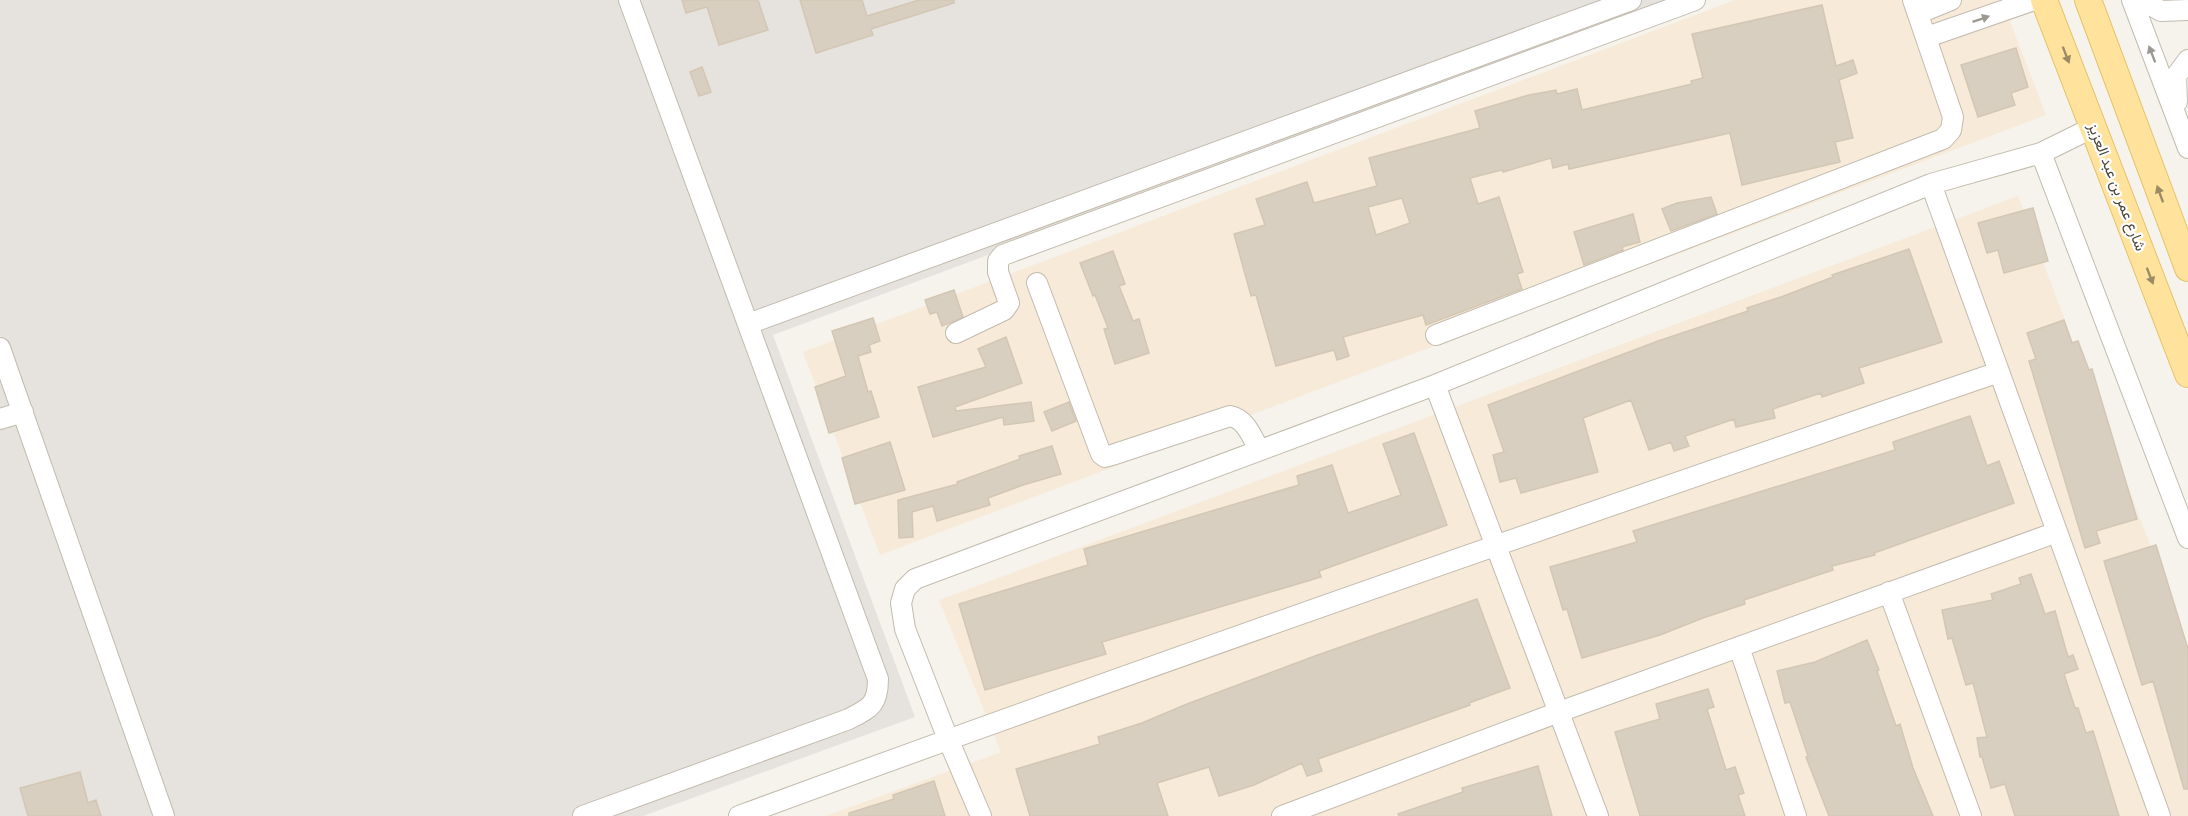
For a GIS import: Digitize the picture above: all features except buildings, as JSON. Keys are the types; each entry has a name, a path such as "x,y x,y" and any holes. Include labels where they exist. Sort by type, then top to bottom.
{"main road":[{"name":"شارع عمر بن عبد العزيز","path":"2044,0 2188,374"},
{"path":"2088,0 2188,268"}],"street":[{"path":"583,816 849,719 866,711 874,703 878,691 878,679 629,0"},
{"path":"748,324 1631,0"},
{"path":"956,333 1004,310 1008,303 998,272 998,261 1003,255 1695,0"},
{"path":"1436,334 1943,139 1951,130 1953,117 1916,6 1951,0"},
{"path":"1927,37 2034,0"},
{"path":"2132,0 2188,148"},
{"path":"2142,0 2162,11 2188,10"},
{"path":"2177,120 2175,76 2188,60"},
{"path":"981,816 905,629 901,603 905,589 915,579 1435,385 1931,184 2041,153 2094,127"},
{"path":"2041,153 2188,538"},
{"path":"1931,184 2160,816"},
{"path":"1036,283 1101,454 1106,457 1230,416 1236,417 1248,428 1259,450"},
{"path":"0,348 164,816"},
{"path":"739,816 948,739 1495,545 1999,372"},
{"path":"1435,385 1598,816"},
{"path":"0,419 22,412"},
{"path":"1282,816 1559,712 2057,532"},
{"path":"1889,592 1971,816"},
{"path":"1738,647 1796,816"}],"shaded area":[{"path":"0,0 1673,0 773,335 915,717 643,816 0,816"},
{"path":"1735,0 2002,0 2046,115 880,555 803,352"},
{"path":"2018,196 2188,645 2188,816 826,816 1001,752 939,600"}]}
